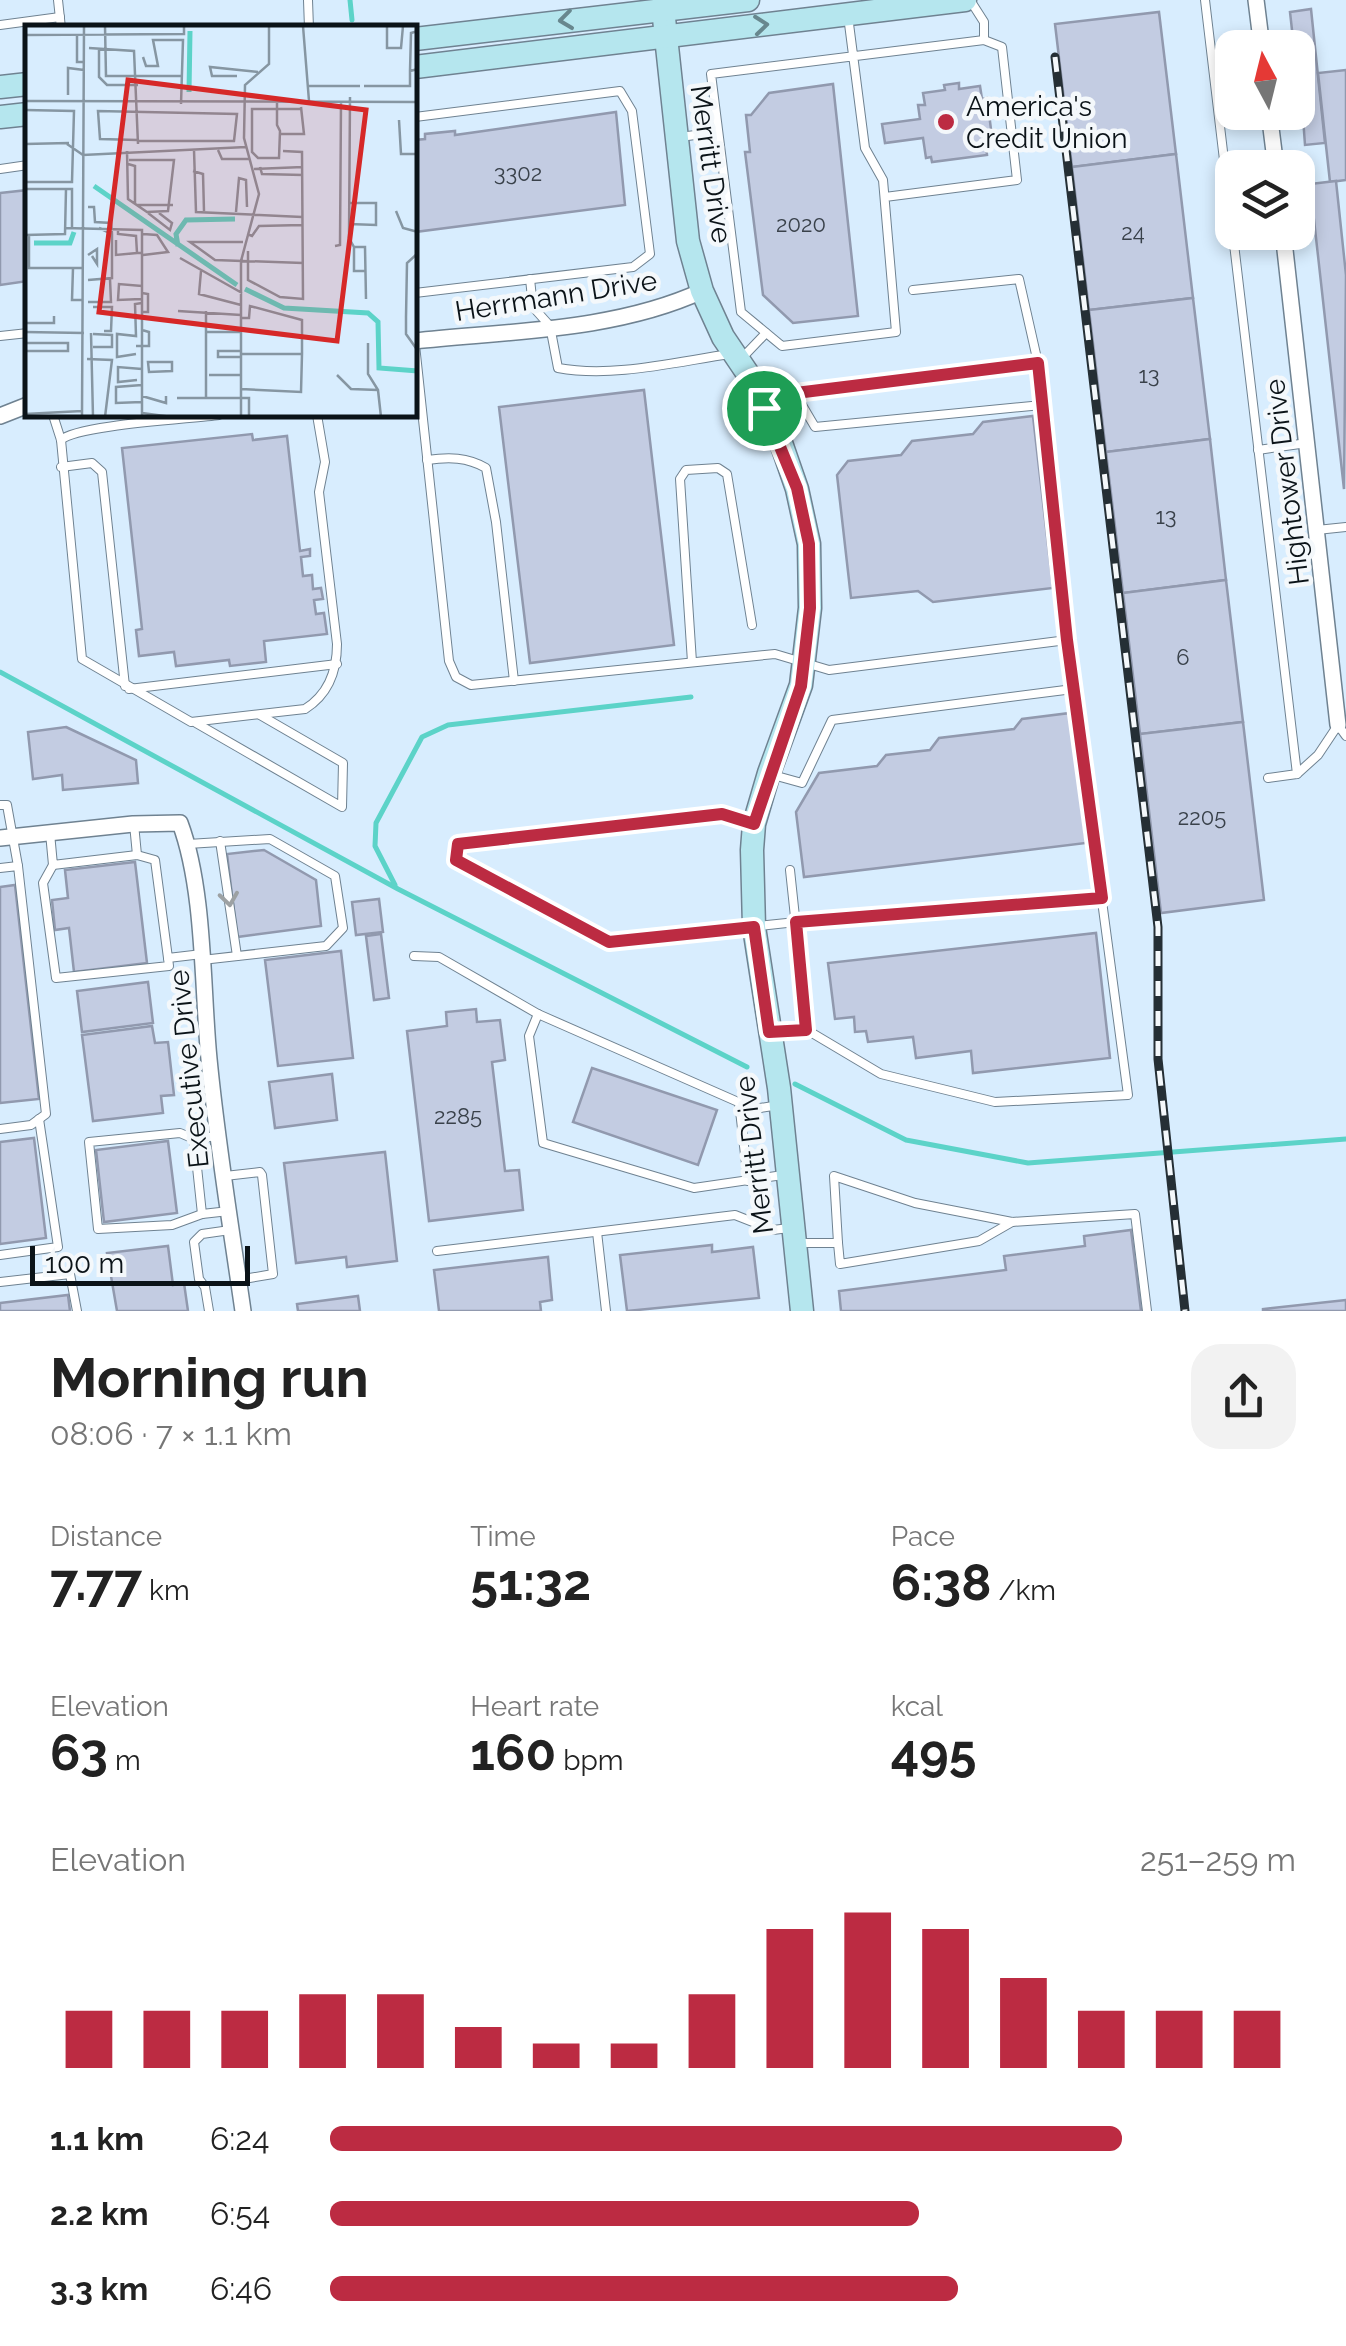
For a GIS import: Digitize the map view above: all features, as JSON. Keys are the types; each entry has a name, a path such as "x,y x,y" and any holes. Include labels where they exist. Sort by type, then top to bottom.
{"street":[{"path":"418,38 662,4 748,0"},
{"path":"418,67 968,0"},
{"path":"1256,0 1260,30"},
{"name":"Merritt Drive","path":"662,4 688,242 702,290 723,337 764,408 797,488 809,544 810,608 801,686 754,824 754,927 780,1105 802,1311"},
{"path":"0,87 25,84"},
{"path":"0,117 25,114"},
{"name":"Hightower Drive","path":"1285,250 1317,530 1338,650 1342,731"},
{"name":"Herrmann Drive","path":"418,343 670,306 702,290"},
{"path":"0,416 25,406"},
{"name":"Executive Drive","path":"134,824 180,823 188,844 202,957 209,1061 242,1311"},
{"path":"7,837 134,824"}],"lane":[{"path":"2,10 2,24 61,22 58,0"},
{"path":"308,0 309,25"},
{"path":"968,0 984,22 984,40"},
{"path":"1204,0 1228,150"},
{"path":"848,16 852,58 865,148 884,180 885,196 896,332 782,346 742,312 711,74 852,58 984,40 1002,47 1017,180 885,196"},
{"path":"418,117 620,91 632,111 650,254 632,267 418,293"},
{"path":"676,138 718,132"},
{"path":"0,169 25,165"},
{"path":"1239,250 1258,450 1297,774"},
{"path":"530,279 533,307 550,326 558,368 580,372 737,357 766,333"},
{"path":"769,1032 806,1030 881,1074 995,1102 1128,1095 1073,689 1038,363 1020,279 913,290"},
{"path":"0,336 25,333"},
{"path":"764,408 796,393 1038,363"},
{"path":"418,372 449,662 456,677 471,685 775,654 829,670 1067,640"},
{"path":"796,393 815,427 1042,405"},
{"path":"54,418 61,440 82,659 342,807 343,762 260,715"},
{"path":"61,440 79,432 194,418"},
{"path":"196,723 305,709 317,702 337,664 319,492 325,462 318,418"},
{"path":"1258,450 1308,443"},
{"path":"427,460 472,460 486,468 514,680"},
{"path":"61,466 92,464 102,472 127,687"},
{"path":"692,662 680,479 686,470 718,468 728,474 752,626"},
{"path":"1317,530 1346,527"},
{"path":"127,687 337,664"},
{"path":"769,774 802,783 832,720 1073,689"},
{"path":"1268,778 1297,774 1342,731"},
{"path":"0,806 7,805 7,837 18,866 46,1114 31,1125 0,1129"},
{"path":"754,824 722,814 458,844 456,860 609,942 796,922 1102,898"},
{"path":"134,824 138,855"},
{"path":"50,832 53,865 43,883 56,978 169,966 155,860 138,855 53,865"},
{"path":"168,958 237,956 326,946 343,928 337,880 270,839 188,844"},
{"path":"220,841 237,956"},
{"path":"0,868 18,866"},
{"path":"790,870 806,1030"},
{"path":"414,956 439,958 538,1014 754,1109 780,1105"},
{"path":"538,1014 529,1036 543,1143 694,1188 788,1174"},
{"path":"739,1102 748,1181"},
{"path":"0,1254 58,1247 39,1119"},
{"path":"219,1136 194,1139 180,1133 89,1142 98,1229 172,1225 202,1214 229,1211"},
{"path":"194,1139 202,1214"},
{"path":"225,1176 262,1174 273,1274 238,1280"},
{"path":"1012,1222 979,1242 840,1264 834,1176 914,1203 1012,1222 1135,1214 1147,1311"},
{"path":"436,1251 735,1215 773,1230 838,1243"},
{"path":"209,1311 194,1242 202,1234 232,1230"},
{"path":"597,1232 606,1311"},
{"path":"0,1282 70,1274 77,1311"}],"building":[{"path":"1311,9 1313,30 1292,30 1290,12"},
{"path":"1159,12 1176,154 1072,167 1055,24"},
{"path":"1315,47 1325,143 1305,145 1304,130 1315,130"},
{"path":"1346,70 1346,180 1330,182 1318,73"},
{"name":"America's Credit Union","path":"959,83 959,89 980,86 982,99 987,98 993,145 986,146 987,155 932,162 931,157 926,158 923,138 885,143 882,124 920,119 918,105 925,105 923,93"},
{"path":"833,84 858,316 793,323 763,295 745,152 750,152 746,115 751,115 769,93"},
{"path":"616,112 625,205 418,232 418,140 425,139 425,134 455,131 455,135"},
{"path":"1176,154 1193,298 1089,310 1072,167"},
{"path":"1336,181 1346,275 1344,489 1315,229 1315,183"},
{"path":"25,190 25,281 0,285 0,193"},
{"path":"1193,298 1210,439 1106,452 1089,310"},
{"path":"644,390 674,645 530,663 499,407"},
{"path":"1033,416 1053,588 933,602 918,591 851,598 837,475 848,461 901,455 912,441 973,434 983,422"},
{"path":"252,434 253,440 287,436 300,551 310,549 310,556 301,557 303,576 312,575 313,589 321,588 323,599 314,600 316,614 324,613 327,634 264,641 266,662 230,666 229,660 176,666 174,652 139,656 136,630 142,629 122,448"},
{"path":"1210,439 1226,580 1123,593 1106,452"},
{"path":"1226,580 1243,722 1140,734 1123,593"},
{"path":"1070,713 1086,843 804,877 796,812 819,773 877,766 886,755 930,750 939,738 1014,729 1022,719"},
{"path":"1243,722 1264,900 1161,913 1140,734"},
{"path":"66,727 136,760 138,783 63,790 62,775 33,779 28,732"},
{"path":"264,850 316,880 321,926 237,937 227,854"},
{"path":"135,862 147,963 74,972 69,928 55,930 52,900 68,898 65,870"},
{"path":"15,885 39,1099 0,1103 0,887"},
{"path":"379,899 383,932 356,935 352,902"},
{"path":"1096,933 1110,1058 973,1073 971,1051 916,1058 913,1037 868,1042 866,1031 855,1032 854,1017 835,1019 828,963"},
{"path":"381,934 389,998 374,1000 366,936"},
{"path":"341,951 353,1058 278,1066 265,960"},
{"path":"148,982 153,1023 82,1032 77,991"},
{"path":"476,1009 477,1022 500,1020 505,1060 492,1062 505,1171 519,1170 523,1210 429,1221 407,1031 447,1026 446,1012"},
{"path":"152,1026 155,1043 168,1042 174,1095 161,1096 163,1113 93,1121 82,1035"},
{"path":"592,1068 717,1110 698,1165 573,1122"},
{"path":"332,1074 337,1120 275,1128 269,1082"},
{"path":"34,1138 46,1238 0,1244 0,1142"},
{"path":"168,1141 177,1213 104,1222 96,1150"},
{"path":"385,1152 397,1261 347,1267 346,1257 296,1263 284,1163"},
{"path":"1131,1230 1141,1311 841,1311 839,1291 1006,1270 1004,1256 1085,1246 1084,1236"},
{"path":"712,1245 712,1252 753,1247 759,1298 627,1311 620,1255"},
{"path":"168,1246 173,1285 184,1283 188,1311 117,1311 107,1253"},
{"path":"548,1257 552,1300 540,1302 541,1311 439,1311 434,1270"},
{"path":"68,1295 70,1311 0,1311 0,1303"},
{"path":"358,1296 360,1311 298,1311 297,1304"},
{"path":"1346,1300 1346,1311 1263,1311 1263,1309"}],"waterway":[{"path":"350,0 352,20"},
{"path":"0,672 398,889 747,1067"},
{"path":"395,885 375,846 376,823 422,737 448,725 691,697"},
{"path":"795,1084 906,1140 1028,1163 1346,1139"}],"railway":[{"path":"1055,57 1158,927 1158,1059 1185,1311"}],"place":[{"name":"America's Credit Union","path":"946,122"}],"route":[{"path":"1038,363 1067,640 1102,898 796,922 806,1030 769,1032 754,927 609,942 456,860 458,844 722,814 754,824 801,686 810,608 809,544 797,488 764,408 796,393 1038,363"}]}
